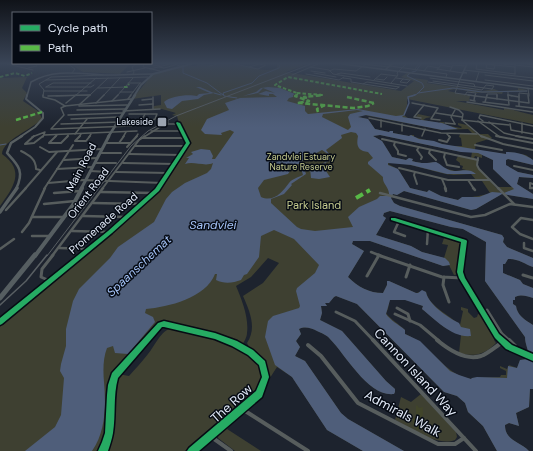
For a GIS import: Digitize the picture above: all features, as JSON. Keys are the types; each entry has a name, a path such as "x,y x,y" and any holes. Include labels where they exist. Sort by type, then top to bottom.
{"main road":[{"path":"0,212 15,191 20,174 18,166 7,153 8,148 13,142 38,125 44,118 42,112 26,99 30,85"},
{"name":"Main Road","path":"0,298 50,236 75,202 104,143 131,97 140,85"},
{"path":"506,85 533,88"}],"street":[{"path":"39,85 44,91 88,91"},
{"path":"49,85 46,87 86,87 94,85"},
{"path":"66,103 88,85"},
{"path":"79,105 101,85"},
{"path":"95,103 114,85"},
{"path":"112,101 127,85"},
{"path":"44,91 43,97 57,101 65,106 120,100 131,97 140,85"},
{"path":"370,85 396,89 400,88 384,85"},
{"path":"402,85 407,86"},
{"path":"458,85 492,89"},
{"path":"458,85 482,90 484,88"},
{"path":"458,85 455,93 497,100 529,103 530,100 533,100"},
{"path":"524,85 533,88"},
{"path":"67,91 72,87"},
{"path":"98,88 126,88"},
{"path":"528,88 530,100"},
{"path":"78,89 89,89"},
{"path":"121,91 134,92"},
{"path":"465,95 466,92 468,92 476,93 475,96"},
{"path":"508,92 509,108"},
{"path":"519,106 519,93 529,94"},
{"path":"496,103 497,95 487,94 484,102 508,105"},
{"path":"57,101 65,95"},
{"path":"48,96 90,95"},
{"path":"508,95 519,97"},
{"path":"470,100 475,100 475,96"},
{"path":"142,100 152,98 153,109"},
{"path":"117,105 120,100"},
{"path":"467,102 533,112"},
{"path":"412,103 438,108 431,119 440,120"},
{"path":"139,105 153,104"},
{"path":"79,105 80,107 127,105"},
{"path":"421,118 414,117 424,105"},
{"path":"65,106 61,108 64,116 52,129 132,126 141,121 145,114"},
{"path":"75,134 98,106"},
{"path":"516,106 533,108"},
{"path":"450,107 461,112 463,114 462,120 476,134 483,138 493,142 533,150"},
{"path":"68,115 160,109"},
{"path":"77,110 123,111"},
{"path":"445,123 455,124 451,118 455,110"},
{"path":"436,112 462,117"},
{"path":"61,124 150,121 155,119 157,114 129,114"},
{"path":"483,121 479,118 480,115 533,126"},
{"path":"71,119 119,118"},
{"path":"369,118 447,134 476,134"},
{"path":"381,120 381,127"},
{"path":"462,120 510,125"},
{"path":"510,121 510,130 533,134"},
{"name":"Orient Road","path":"50,281 41,277 41,272 71,230 141,138 150,131 168,122"},
{"path":"478,122 496,136 533,143"},
{"path":"489,122 504,133 533,139"},
{"path":"522,123 522,132"},
{"path":"135,146 187,146 189,143 178,124 163,124"},
{"path":"402,124 402,131"},
{"path":"422,136 425,129"},
{"path":"44,135 46,132 32,137 25,144 34,144 44,135 137,131"},
{"path":"150,131 181,131"},
{"path":"119,143 126,132"},
{"path":"81,134 76,142 87,141 92,133"},
{"path":"57,135 50,143 61,143 69,134"},
{"path":"127,147 138,134"},
{"path":"440,140 448,142 450,137 447,134"},
{"path":"515,135 515,140"},
{"path":"141,138 185,138"},
{"path":"382,140 478,159 478,167 514,204"},
{"path":"395,142 394,145 398,154 406,156"},
{"path":"492,148 493,142"},
{"path":"104,143 130,143"},
{"path":"22,232 32,217 48,183 73,145"},
{"path":"475,145 502,150"},
{"name":"Promenade Road","path":"0,322 110,232 154,193 163,183 187,146"},
{"path":"40,147 49,152 102,149"},
{"path":"418,147 417,150 422,157 421,159"},
{"path":"430,150 429,153 436,160"},
{"path":"21,151 34,159 37,164 36,169 40,170"},
{"path":"6,210 57,152"},
{"path":"100,153 121,153"},
{"path":"445,153 444,157 447,165 459,167"},
{"path":"128,154 181,155"},
{"path":"63,160 97,158"},
{"path":"95,163 116,163"},
{"path":"122,163 175,164"},
{"path":"514,166 533,170"},
{"path":"57,169 92,167"},
{"path":"399,168 442,179 490,180"},
{"path":"90,171 109,172"},
{"path":"116,172 170,173"},
{"path":"415,172 414,174 418,182 417,184"},
{"path":"442,179 446,191"},
{"path":"48,183 86,180 163,183"},
{"path":"468,180 475,190"},
{"path":"533,184 530,184 530,188 533,188"},
{"path":"54,193 80,191"},
{"path":"100,192 154,193"},
{"path":"380,193 472,217 485,215 505,205 514,204 533,207"},
{"path":"44,204 75,202"},
{"path":"92,203 141,204"},
{"path":"83,216 127,217"},
{"path":"32,217 64,217"},
{"path":"533,220 522,218 512,227 520,234 533,239"},
{"path":"393,219 463,240 465,243 460,272 462,278 497,336 513,349 533,358"},
{"path":"399,221 394,232 405,236"},
{"path":"427,244 428,229"},
{"path":"71,230 110,232"},
{"path":"32,236 50,236"},
{"path":"0,249 14,239"},
{"path":"524,243 524,248 533,251"},
{"path":"58,248 88,250"},
{"path":"371,252 444,277 462,278"},
{"path":"367,276 379,255"},
{"path":"406,277 410,265"},
{"path":"523,275 533,278"},
{"path":"444,277 444,285 449,302"},
{"path":"397,308 407,312 410,316 410,321"},
{"path":"487,310 502,334 515,346"},
{"name":"Cannon Island Way","path":"336,312 355,321 476,451"},
{"path":"395,314 421,326 450,350 465,357 481,356 503,342"},
{"name":"The Row","path":"103,451 108,438 112,386 115,376 161,324 224,339 243,346 260,362 264,372 264,386 259,394 192,451"},
{"path":"497,336 502,334"},
{"name":"Admirals Walk","path":"308,345 316,351 348,393 358,403 438,444 455,444 464,438"},
{"path":"242,409 308,451"},
{"path":"210,436 231,451"}],"green space":[{"path":"0,85 23,85 22,88 27,93 23,101 38,111 42,118 32,127 13,139 4,149 2,154 14,167 15,180 9,193 0,206"},
{"name":"Zandvlei Estuary Nature Reserve","path":"144,85 365,85 401,91 409,85 441,85 482,91 494,89 499,91 518,90 518,88 527,90 527,92 503,92 502,94 476,93 455,89 448,91 470,96 469,101 456,101 504,110 504,108 533,115 533,124 407,99 404,115 409,119 420,121 421,119 416,117 418,114 432,117 423,120 439,123 444,122 444,125 461,128 462,127 458,125 458,123 467,125 477,134 488,134 492,138 476,143 475,150 506,154 506,152 509,152 526,155 533,160 533,165 508,159 506,160 506,166 518,172 533,175 533,178 519,177 517,184 533,194 533,199 502,194 476,209 471,210 404,191 397,195 393,194 391,198 394,203 400,206 502,235 504,238 503,242 507,247 533,258 533,267 518,260 511,259 508,259 505,264 503,264 503,273 520,280 523,284 533,288 533,298 517,296 515,297 515,300 513,300 513,304 516,306 522,317 533,325 533,389 530,389 529,407 516,413 519,426 509,423 505,425 507,434 510,438 529,451 497,451 483,426 468,412 465,403 457,396 444,392 357,304 336,296 329,303 325,303 327,306 321,306 322,313 320,320 342,331 386,381 395,389 394,394 384,393 375,389 358,374 329,338 312,329 299,329 301,334 296,341 300,347 295,356 305,361 341,413 348,419 404,451 363,451 327,430 292,377 277,367 266,384 265,369 261,361 250,349 247,343 252,332 252,326 250,314 243,296 263,283 279,263 268,258 251,277 236,286 243,303 247,321 247,335 242,345 225,338 163,323 113,380 110,423 102,451 0,451 0,322 110,232 157,190 188,143 181,131 177,116 172,115 176,113 162,109 153,109 154,106 161,105 161,95 132,99","holes":["364,115 442,130 468,129 473,134 460,134 459,137 461,138 462,146 451,146 414,137 414,135 409,136 393,133 393,131 389,132 375,129 368,119 358,117","380,135 461,152 472,152 471,158 458,156 456,160 463,166 462,169 466,170 455,171 444,168 436,162 422,163 412,161 413,159 409,158 406,160 392,157 382,141 373,136","482,155 493,160 493,169 512,187 498,187 503,193 500,192 490,181 482,181 490,193 458,200 441,196 429,190 427,192 410,188 398,169 388,164 407,164 449,175 471,174 476,180 490,180 477,166 478,160 474,158 475,156 482,158","390,211 463,229 486,242 485,281 525,337 528,359 520,360 517,368 509,365 507,369 500,366 500,368 506,371 506,375 501,375 500,377 471,379 461,376 453,372 422,345 405,334 405,330 386,313 389,302 390,300 394,299 402,299 423,306 422,309 444,327 461,335 459,353 470,355 479,354 496,343 494,336 481,315 478,314 477,317 474,318 468,312 468,309 461,307 461,310 463,311 460,325 435,306 424,291 416,293 387,281 387,285 383,293 373,292 368,291 356,284 348,277 364,251 352,244 353,241 370,241 443,266 449,265 454,275 458,274 464,242 445,235 442,244 448,245 444,258 422,252 411,246 376,235 386,218 383,216 384,213"]},
{"path":"172,328 219,340 237,346 251,354 261,364 263,377 255,393 185,451 105,451 111,438 115,381 118,374 129,376 151,351 161,335 168,329"},
{"path":"421,394 456,432 457,437 455,440 440,441 432,439 395,420 401,397 411,402"},
{"path":"417,405 419,408 423,407 423,414 420,418 424,428 417,430 413,424 413,419 416,417"},
{"path":"239,415 241,416 227,429 261,451 235,451 218,438 219,431"}],"water":[{"path":"196,87 200,87 214,93 204,95 198,99 182,101 172,109 167,108 164,102 170,98 184,95 197,96 199,94 210,93"},
{"name":"Sandvlei","path":"268,87 280,88 295,94 287,101 305,106 305,111 308,114 358,109 396,116 404,115 402,117 442,123 458,129 442,130 366,115 358,117 368,119 375,129 389,132 393,131 393,133 409,136 411,135 419,139 434,141 442,144 506,154 506,152 517,153 527,156 533,160 533,165 508,159 506,160 506,165 518,172 533,175 533,178 519,177 517,184 533,194 533,199 502,194 476,209 471,210 404,191 397,195 393,194 391,198 394,203 400,206 502,235 504,238 503,242 507,247 533,258 533,267 518,260 511,259 508,259 505,264 503,264 503,273 520,280 523,284 533,288 533,298 517,296 515,297 515,300 513,300 513,304 516,306 522,317 533,325 533,389 530,389 529,407 516,413 519,426 509,423 505,425 507,434 510,438 529,451 497,451 483,426 468,412 465,403 457,396 444,392 357,304 336,296 329,303 325,303 327,306 321,306 322,313 320,320 342,331 386,381 395,389 394,394 384,393 375,389 358,374 329,338 312,329 299,329 301,334 296,341 300,347 295,356 305,361 341,413 348,419 404,451 363,451 327,430 292,377 275,365 265,337 268,321 273,316 299,308 300,306 296,291 297,288 315,273 319,265 294,239 274,230 261,236 259,257 241,280 225,283 216,280 217,274 215,274 204,289 195,295 185,300 165,306 146,309 145,313 153,317 155,322 128,354 115,353 113,346 107,348 103,373 105,400 104,418 100,435 92,451 25,451 55,427 61,415 64,378 60,371 66,346 66,329 73,301 79,289 110,258 118,247 154,222 166,199 172,192 185,183 207,173 211,169 213,163 185,164 189,158 186,158 193,154 191,152 201,149 210,150 213,156 212,159 215,159 234,132 230,130 221,133 222,135 205,134 201,130 207,119 229,110 225,103 240,98 237,98 277,97 273,94 269,94 269,96 258,94 266,91 275,93 263,88 258,93 243,96 256,92 261,88","holes":["357,110 363,111 350,114 348,117 351,127 348,130 322,117 323,114","351,132 356,133 358,136 358,147 368,152 373,158 368,162 368,164 383,177 389,196 380,196 377,199 359,207 348,217 353,227 315,231 301,229 271,203 271,199 284,194 292,185 291,184 306,174 304,168 306,167 310,168 311,178 319,179 330,177 322,165 330,160 330,155 326,150 342,138 341,135","380,135 461,152 478,153 493,160 493,169 514,189 504,193 492,192 479,197 462,197 458,200 441,196 429,190 427,192 410,188 398,169 388,165 388,163 411,165 447,174 476,174 469,170 454,171 436,162 422,163 412,161 413,159 409,158 406,160 392,157 382,141 373,136","322,150 328,154 327,161 319,166 305,166 301,168 303,175 290,182 278,195 270,198 261,197 258,188 264,180 288,174 295,164 300,164 303,160","390,211 463,229 486,242 485,281 525,337 528,354 528,359 520,360 517,368 508,366 507,378 477,377 471,379 450,371 420,341 405,334 405,330 386,314 390,300 405,300 423,306 422,309 451,331 464,336 471,336 470,329 461,327 459,323 434,306 426,292 422,290 416,293 389,281 387,281 387,285 383,293 373,292 368,291 356,284 348,277 364,251 352,244 353,241 370,241 443,266 450,265 445,258 422,252 411,246 376,235 386,218 383,216 384,213"]}],"waterway":[{"path":"210,85 223,95"},
{"name":"Spaanschemat","path":"237,98 224,96 223,93 246,85"},
{"path":"413,96 424,87 423,85"},
{"path":"418,93 453,88 482,92 527,91"},
{"path":"214,93 221,95"},
{"path":"404,115 409,103 408,97 413,96"},
{"path":"0,145 6,144"}],"railway":[{"path":"47,256 131,146 148,131 176,116 256,85"},
{"path":"0,305 26,281 47,255"}],"marked path":[{"path":"124,87 127,87 128,85"},
{"path":"275,85 297,93 298,94 295,96 309,101 297,103 361,108 374,103"},
{"path":"332,85 382,94"},
{"path":"297,93 322,95 304,97 307,98"},
{"path":"347,97 374,103"},
{"path":"318,112 317,109 325,105"},
{"path":"16,120 42,112"},
{"path":"356,198 370,190"}],"cycle path":[{"path":"0,322 110,232 157,190 188,143 178,123"},
{"path":"393,219 464,241 460,272 462,278 497,336 509,347 533,358"},
{"path":"103,451 109,433 112,385 115,376 160,325 164,324 215,336 234,343 251,352 262,363 266,377 259,394 192,451"}],"place":[{"name":"Lakeside","path":"162,122"}],"park label":[{"name":"Park Island","path":"314,205"}]}
